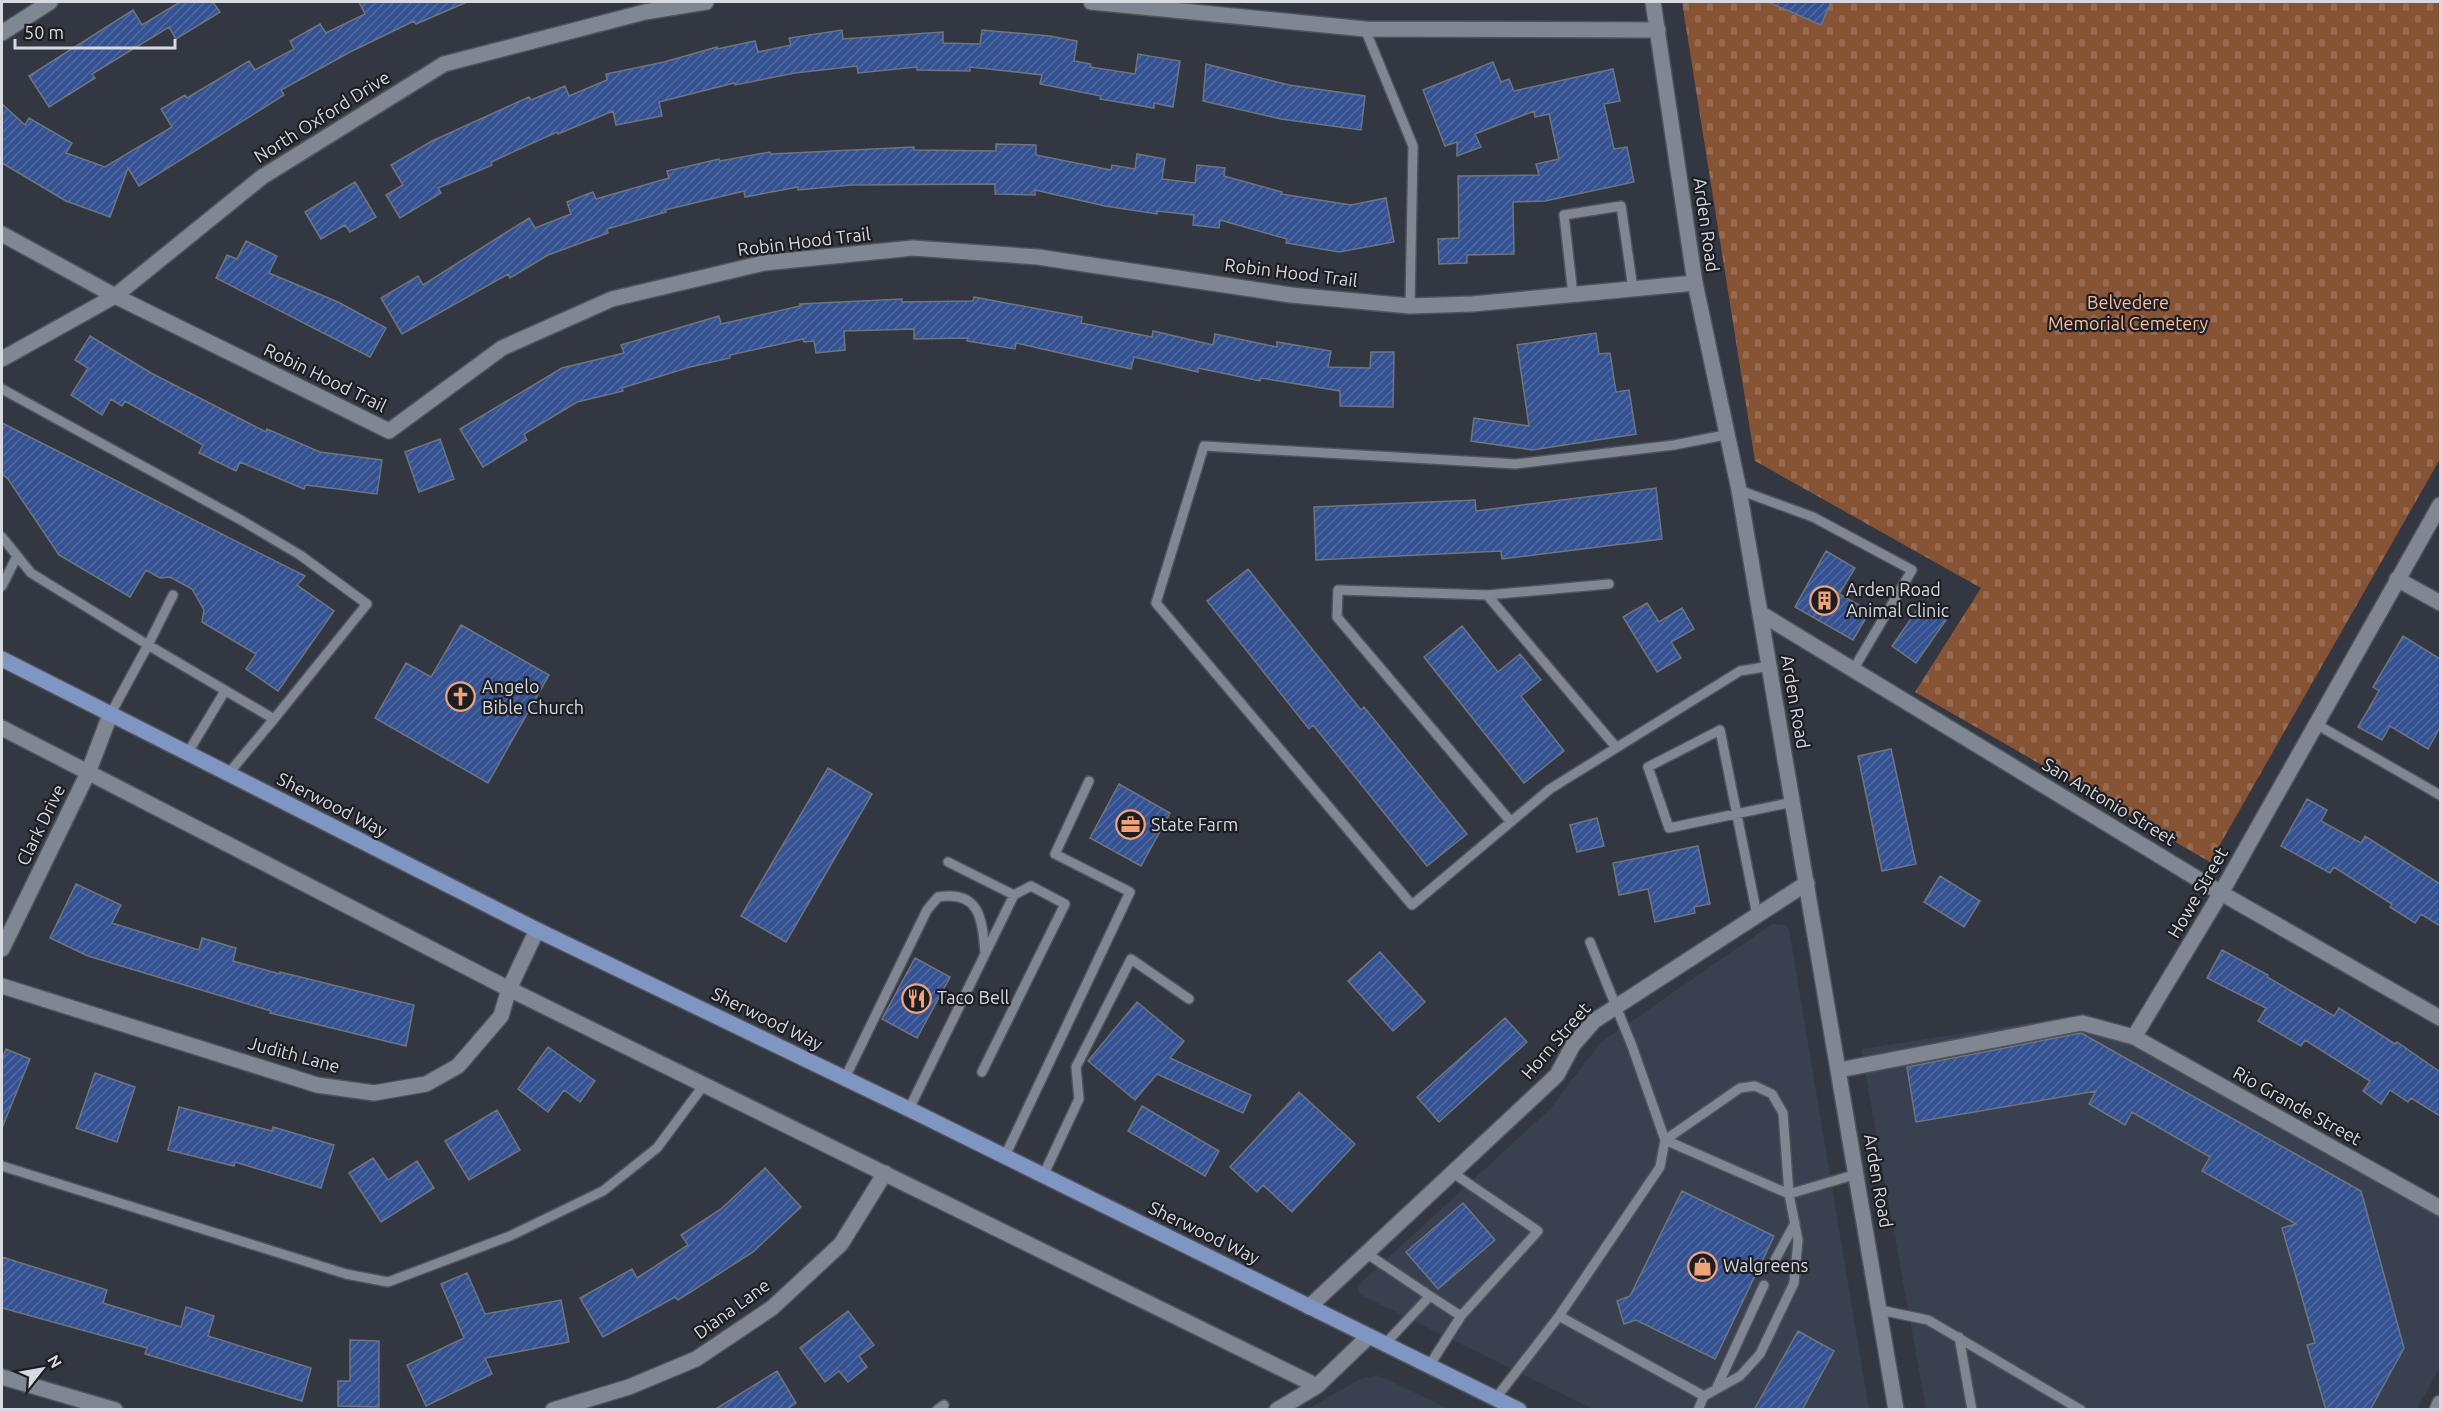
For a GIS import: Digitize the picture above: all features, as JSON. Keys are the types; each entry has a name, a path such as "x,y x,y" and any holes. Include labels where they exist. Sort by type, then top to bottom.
{"main road":[{"name":"Sherwood Way","path":"2,659 537,930 909,1109 1519,1410"}],"street":[{"path":"2,33 50,2"},
{"name":"North Oxford Drive","path":"2,358 115,296 262,177 444,64 645,12 706,2"},
{"path":"1091,2 1365,29 1658,30"},
{"name":"Arden Road","path":"1653,2 1695,283 1725,435 1739,490 1761,613 1896,1410"},
{"name":"Robin Hood Trail","path":"2,234 115,296 389,431 502,348 612,299 764,263 913,248 1038,256 1292,295 1410,306 1472,304 1695,283"},
{"name":"Howe Street","path":"2134,1037 2221,893 2440,505"},
{"path":"2397,579 2440,603"},
{"name":"San Antonio Street","path":"1761,613 2221,893 2440,1018"},
{"name":"Clark Drive","path":"2,949 88,773 110,715"},
{"path":"2,728 509,989 1317,1386"},
{"name":"Horn Street","path":"1309,1307 1557,1075 1580,1037 1594,1021 1807,883"},
{"name":"Judith Lane","path":"2,986 317,1085 374,1094 426,1084 458,1066 501,1016 509,989 537,930"},
{"path":"1839,1070 2082,1023 2134,1037"},
{"name":"Rio Grande Street","path":"2134,1037 2440,1208"},
{"name":"Diana Lane","path":"553,1410 629,1387 696,1359 772,1308 841,1244 885,1173"},
{"path":"1277,1410 1317,1386 1368,1337"},
{"path":"2,1377 115,1410"},
{"path":"2437,1410 2440,1403"}],"lane":[{"path":"1365,29 1413,146 1410,306"},
{"path":"1573,295 1564,215 1621,206 1633,289"},
{"path":"2,389 241,520 300,555 367,604 228,774"},
{"path":"1725,435 1674,445 1516,464 1204,446 1156,603 1412,905 1550,789 1740,671 1770,666"},
{"path":"1739,490 1813,517 1912,570 1853,670"},
{"path":"2,537 31,573 274,719"},
{"path":"2,586 17,556"},
{"path":"1510,822 1337,617 1338,590 1487,595 1608,584"},
{"path":"110,715 173,595"},
{"path":"1487,595 1616,747"},
{"path":"187,754 225,691"},
{"path":"2316,724 2440,795"},
{"path":"1758,915 1736,814 1720,730 1648,767 1668,828 1736,814 1793,802"},
{"path":"1005,1156 1130,892 1055,854 1089,781"},
{"path":"948,862 1014,896"},
{"path":"909,1109 1014,896 1031,886 1065,904 982,1072"},
{"path":"845,1078 927,910 938,897 956,894 971,902 981,918 985,954"},
{"path":"1496,1398 1559,1316 1660,1167 1665,1140 1632,1046 1590,942"},
{"path":"1043,1176 1079,1100 1076,1067 1131,958 1189,999"},
{"path":"2,1166 346,1274 388,1282 510,1236 603,1191 657,1148 704,1086"},
{"path":"1665,1140 1740,1088 1755,1086 1772,1094 1783,1113 1789,1194 1798,1240 1794,1282 1760,1354 1740,1376 1704,1396 1698,1410"},
{"path":"1665,1140 1789,1194 1857,1174"},
{"path":"1429,1366 1461,1316 1538,1231 1453,1173"},
{"path":"1775,1260 1795,1223"},
{"path":"1366,1253 1461,1316"},
{"path":"1717,1387 1764,1285"},
{"path":"1384,1345 1430,1296"},
{"path":"1880,1310 1928,1320 2081,1410"},
{"path":"1559,1316 1704,1396"},
{"path":"1959,1337 1971,1410"}],"shaded area":[{"path":"1772,924 1784,925 1789,929 1869,1409 1593,1409 1359,1294 1358,1288 1363,1281 1550,1109 1600,1043"},
{"path":"2081,1015 2440,1216 2440,1367 2417,1409 1926,1409 1861,1049"},
{"path":"1378,1375 1449,1409 1308,1409 1360,1379"}],"green space":[{"name":"Belvedere Memorial Cemetery","path":"1682,2 2440,2 2440,459 2210,862 1915,692 1981,588 1755,461"}],"building":[{"path":"180,2 213,2 220,12 176,39 169,27 92,74 95,78 49,107 29,76 133,10 142,25"},
{"path":"359,2 467,2 416,24 414,21 350,52 281,90 284,95 139,186 128,168 110,217 66,201 2,163 2,104 25,125 29,118 72,143 66,153 105,167 172,127 161,109 185,95 187,98 249,61 255,70 294,49 290,41 320,24 326,33 365,14"},
{"path":"1768,2 1831,2 1821,25"},
{"path":"842,30 843,39 943,32 943,43 980,44 982,30 1050,36 1077,41 1074,61 1091,64 1090,67 1135,74 1138,54 1180,61 1173,107 1154,103 1154,108 1100,99 1101,96 1040,84 1042,75 970,67 970,71 917,70 917,67 858,73 857,66 795,73 735,85 734,83 659,102 662,116 616,125 613,111 558,134 557,132 491,162 492,165 438,188 441,193 400,218 386,195 403,185 391,165 432,141 529,97 531,100 565,86 569,96 607,80 606,74 664,62 717,47 717,49 755,41 758,52 791,45 789,38"},
{"path":"1493,62 1501,82 1509,79 1514,91 1613,69 1620,101 1604,104 1614,149 1627,147 1634,182 1545,201 1513,202 1514,254 1467,255 1467,263 1439,264 1438,239 1459,238 1458,176 1539,175 1536,164 1559,159 1549,114 1535,117 1534,111 1475,134 1481,147 1457,156 1457,142 1445,146 1423,90"},
{"path":"1206,64 1289,85 1365,96 1361,130 1281,119 1203,101"},
{"path":"996,144 1036,145 1036,155 1111,170 1112,165 1135,169 1137,154 1165,159 1162,179 1195,183 1197,165 1225,168 1224,176 1282,192 1281,194 1351,205 1386,198 1394,242 1339,252 1286,243 1287,239 1220,220 1219,228 1193,225 1194,215 1157,211 1157,214 1105,206 1035,190 1035,195 995,194 995,184 851,185 798,190 798,187 745,197 744,191 665,210 666,212 607,229 608,233 548,255 510,278 508,274 402,334 381,298 418,276 423,285 529,218 535,228 571,214 567,202 593,192 596,199 669,178 667,171 719,159 720,161 770,152 771,154 914,147 914,150 996,151"},
{"path":"355,182 376,217 350,232 345,225 321,239 305,212"},
{"path":"246,241 277,256 269,273 338,302 386,328 370,357 216,278 227,255 237,259"},
{"path":"974,297 1082,317 1081,323 1152,337 1153,331 1213,345 1215,334 1277,347 1277,342 1331,351 1328,367 1370,368 1371,352 1394,352 1393,407 1340,406 1340,391 1261,378 1260,381 1198,368 1198,372 1134,357 1131,369 1016,343 1015,349 967,341 968,338 914,339 914,329 844,331 845,350 816,353 814,341 804,342 803,339 730,355 730,358 690,367 622,388 623,391 577,402 524,434 527,440 483,467 460,429 562,368 624,353 621,345 719,316 721,324 800,306 800,304 902,299 902,302 973,301"},
{"path":"1596,333 1599,354 1610,353 1616,392 1629,390 1636,434 1532,450 1471,441 1474,418 1529,426 1517,345"},
{"path":"90,336 151,373 266,432 267,429 320,452 382,460 377,494 306,485 304,489 240,462 236,471 199,453 203,445 125,401 122,406 111,399 102,415 71,395 88,368 75,360"},
{"path":"2,423 305,576 297,585 334,611 278,691 246,669 256,654 202,622 204,610 192,589 170,577 160,578 146,570 130,597 59,555 8,479 2,474"},
{"path":"440,439 454,479 419,492 405,452"},
{"path":"1656,488 1662,539 1502,559 1501,551 1316,560 1314,507 1475,500 1476,511"},
{"name":"Arden Road Animal Clinic","path":"1826,551 1855,568 1839,594 1870,611 1853,640 1795,607"},
{"path":"1248,569 1361,710 1364,707 1467,834 1427,866 1313,725 1309,729 1207,601"},
{"path":"1647,603 1659,622 1682,608 1694,629 1671,642 1681,658 1657,672 1623,617"},
{"path":"1922,603 1946,620 1916,663 1892,646"},
{"name":"Angelo Bible Church","path":"461,625 549,675 488,783 375,718 406,663 431,677"},
{"path":"1462,626 1498,672 1520,654 1541,680 1521,696 1564,751 1524,783 1424,657"},
{"path":"2403,636 2440,659 2440,727 2428,749 2390,726 2382,740 2358,727 2379,691 2373,687"},
{"path":"1891,749 1916,864 1882,871 1858,756"},
{"path":"828,768 872,794 786,942 741,916"},
{"name":"State Farm","path":"1119,784 1170,813 1141,866 1090,838"},
{"path":"2307,799 2327,810 2321,821 2361,843 2365,836 2440,884 2440,926 2421,914 2415,923 2390,907 2392,904 2334,867 2330,873 2281,846"},
{"path":"1597,818 1604,846 1577,852 1570,825"},
{"path":"1698,846 1710,904 1694,907 1695,913 1655,922 1648,889 1619,895 1613,863"},
{"path":"1940,876 1980,901 1964,927 1924,902"},
{"path":"76,884 121,905 112,923 199,950 202,938 236,948 233,961 414,1005 406,1046 270,1013 271,1011 88,956 50,938"},
{"path":"2222,950 2268,975 2267,977 2334,1016 2339,1008 2395,1044 2397,1042 2440,1072 2440,1116 2411,1098 2408,1102 2390,1090 2381,1104 2363,1091 2370,1081 2305,1040 2301,1046 2258,1021 2266,1008 2207,978"},
{"path":"1380,952 1425,1002 1393,1031 1348,981"},
{"name":"Taco Bell","path":"915,958 950,977 917,1038 882,1019"},
{"path":"1137,1002 1184,1041 1170,1058 1251,1095 1243,1113 1157,1074 1135,1100 1088,1061"},
{"path":"1505,1018 1527,1042 1439,1122 1417,1097"},
{"path":"2081,1033 2361,1191 2404,1348 2370,1410 2326,1410 2307,1345 2315,1343 2282,1228 2296,1224 2202,1171 2210,1157 2132,1112 2125,1125 2089,1104 2096,1091 1916,1122 1907,1067"},
{"path":"548,1047 595,1081 580,1102 564,1090 548,1112 518,1089"},
{"path":"6,1049 30,1059 2,1128 2,1060"},
{"path":"95,1073 135,1087 117,1142 76,1128"},
{"path":"1299,1092 1355,1144 1292,1212 1263,1185 1257,1192 1230,1167"},
{"path":"1142,1106 1219,1151 1205,1176 1128,1131"},
{"path":"179,1107 272,1131 273,1127 334,1145 321,1188 235,1162 234,1166 168,1150"},
{"path":"497,1110 520,1150 469,1180 445,1141"},
{"path":"373,1158 388,1180 417,1161 434,1188 381,1222 349,1173"},
{"path":"765,1168 801,1207 753,1252 678,1300 675,1297 603,1337 580,1298 632,1269 637,1278 688,1245 681,1235 721,1209"},
{"name":"Walgreens","path":"1682,1191 1774,1236 1715,1359 1636,1320 1624,1324 1617,1301 1630,1296"},
{"path":"1463,1203 1495,1240 1438,1289 1406,1252"},
{"path":"2,1257 107,1290 103,1303 181,1327 186,1307 214,1316 208,1336 311,1368 302,1401 145,1354 147,1348 2,1308"},
{"path":"467,1273 485,1314 561,1300 569,1342 485,1358 492,1374 426,1406 407,1365 464,1338 441,1284"},
{"path":"848,1311 874,1345 859,1356 867,1367 848,1382 839,1371 825,1382 800,1348"},
{"path":"1798,1331 1834,1351 1802,1410 1754,1410"},
{"path":"350,1340 379,1341 379,1407 338,1406 338,1381 350,1381"},
{"path":"777,1371 796,1403 786,1410 714,1410"}],"place":[{"name":"Arden Road Animal Clinic","path":"1825,600"},
{"name":"Angelo Bible Church","path":"461,697"},
{"name":"State Farm","path":"1130,825"},
{"name":"Taco Bell","path":"916,998"},
{"name":"Walgreens","path":"1702,1266"}]}
